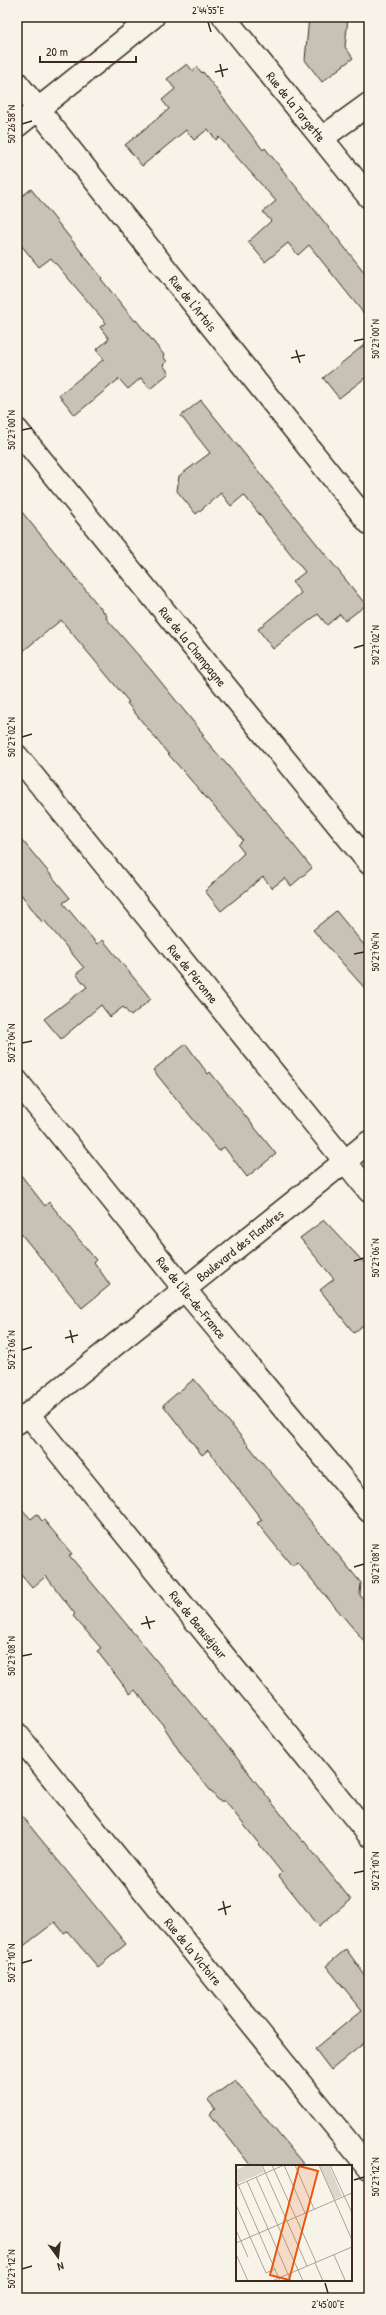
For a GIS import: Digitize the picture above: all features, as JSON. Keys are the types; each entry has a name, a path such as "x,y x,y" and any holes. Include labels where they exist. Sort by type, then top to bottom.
{"street":[{"path":"17,126 153,17"},
{"name":"Rue de la Targette","path":"224,17 369,197"},
{"name":"Rue de l'Artois","path":"17,83 369,523"},
{"path":"322,138 369,104"},
{"name":"Rue de la Champagne","path":"17,430 369,863"},
{"name":"Rue de Péronne","path":"17,756 369,1191"},
{"name":"Rue de l'Île-de-France","path":"17,1081 185,1290 369,1511"},
{"name":"Boulevard des Flandres","path":"23,1419 369,1142"},
{"name":"Rue de Beauséjour","path":"23,1419 369,1835"},
{"name":"Rue de la Victoire","path":"17,1734 369,2168"}],"building":[{"path":"309,17 348,17 345,47 353,58 322,82 305,60"},
{"path":"187,64 193,71 197,67 202,73 203,72 263,150 265,148 369,278 369,320 309,245 298,255 288,243 265,262 248,242 271,221 263,212 276,201 219,137 216,140 208,129 194,140 186,130 142,166 125,145 169,109 162,100 175,89 167,79"},
{"path":"31,189 102,278 101,279 164,355 163,356 167,362 163,365 169,373 150,389 141,378 128,389 119,379 75,415 59,395 104,359 96,350 109,339 100,327 106,323 51,258 39,267 17,240 17,200"},
{"path":"369,341 369,375 339,398 323,378"},
{"path":"201,400 366,605 345,621 340,614 327,625 318,614 273,649 258,629 301,593 292,582 305,572 244,495 231,506 221,493 196,514 177,491 179,476 210,453 181,416"},
{"path":"17,506 107,616 106,618 152,671 204,735 202,736 255,797 312,868 291,886 285,878 272,888 263,877 221,911 205,891 244,853 238,845 243,840 169,755 127,703 129,702 61,620 17,656"},
{"path":"17,834 70,898 63,903 97,944 103,940 151,999 131,1016 123,1007 110,1017 101,1005 61,1039 44,1019 87,987 76,974 84,968 44,920 42,922 17,889"},
{"path":"336,911 369,951 369,993 313,930"},
{"path":"186,1044 208,1074 210,1072 276,1154 247,1177 224,1147 219,1151 153,1070"},
{"path":"17,1170 45,1206 49,1202 96,1260 94,1262 110,1285 82,1308 17,1229"},
{"path":"324,1220 369,1268 369,1320 354,1333 320,1290 334,1279 300,1238"},
{"path":"194,1379 361,1583 360,1595 369,1607 369,1647 297,1562 292,1566 257,1523 262,1520 208,1450 202,1455 163,1405"},
{"path":"17,1504 31,1519 37,1514 42,1521 44,1520 72,1554 69,1555 237,1758 351,1900 319,1926 279,1876 282,1873 225,1801 219,1801 183,1757 163,1725 135,1690 130,1694 97,1651 101,1648 73,1616 75,1614 46,1576 32,1588 17,1570"},
{"path":"17,1810 126,1944 98,1967 67,1931 64,1933 55,1922 17,1951"},
{"path":"346,1949 369,1981 369,2039 331,2070 315,2049 362,2010 326,1966"},
{"path":"235,2080 304,2165 250,2165 210,2114 215,2109 208,2100"}]}
